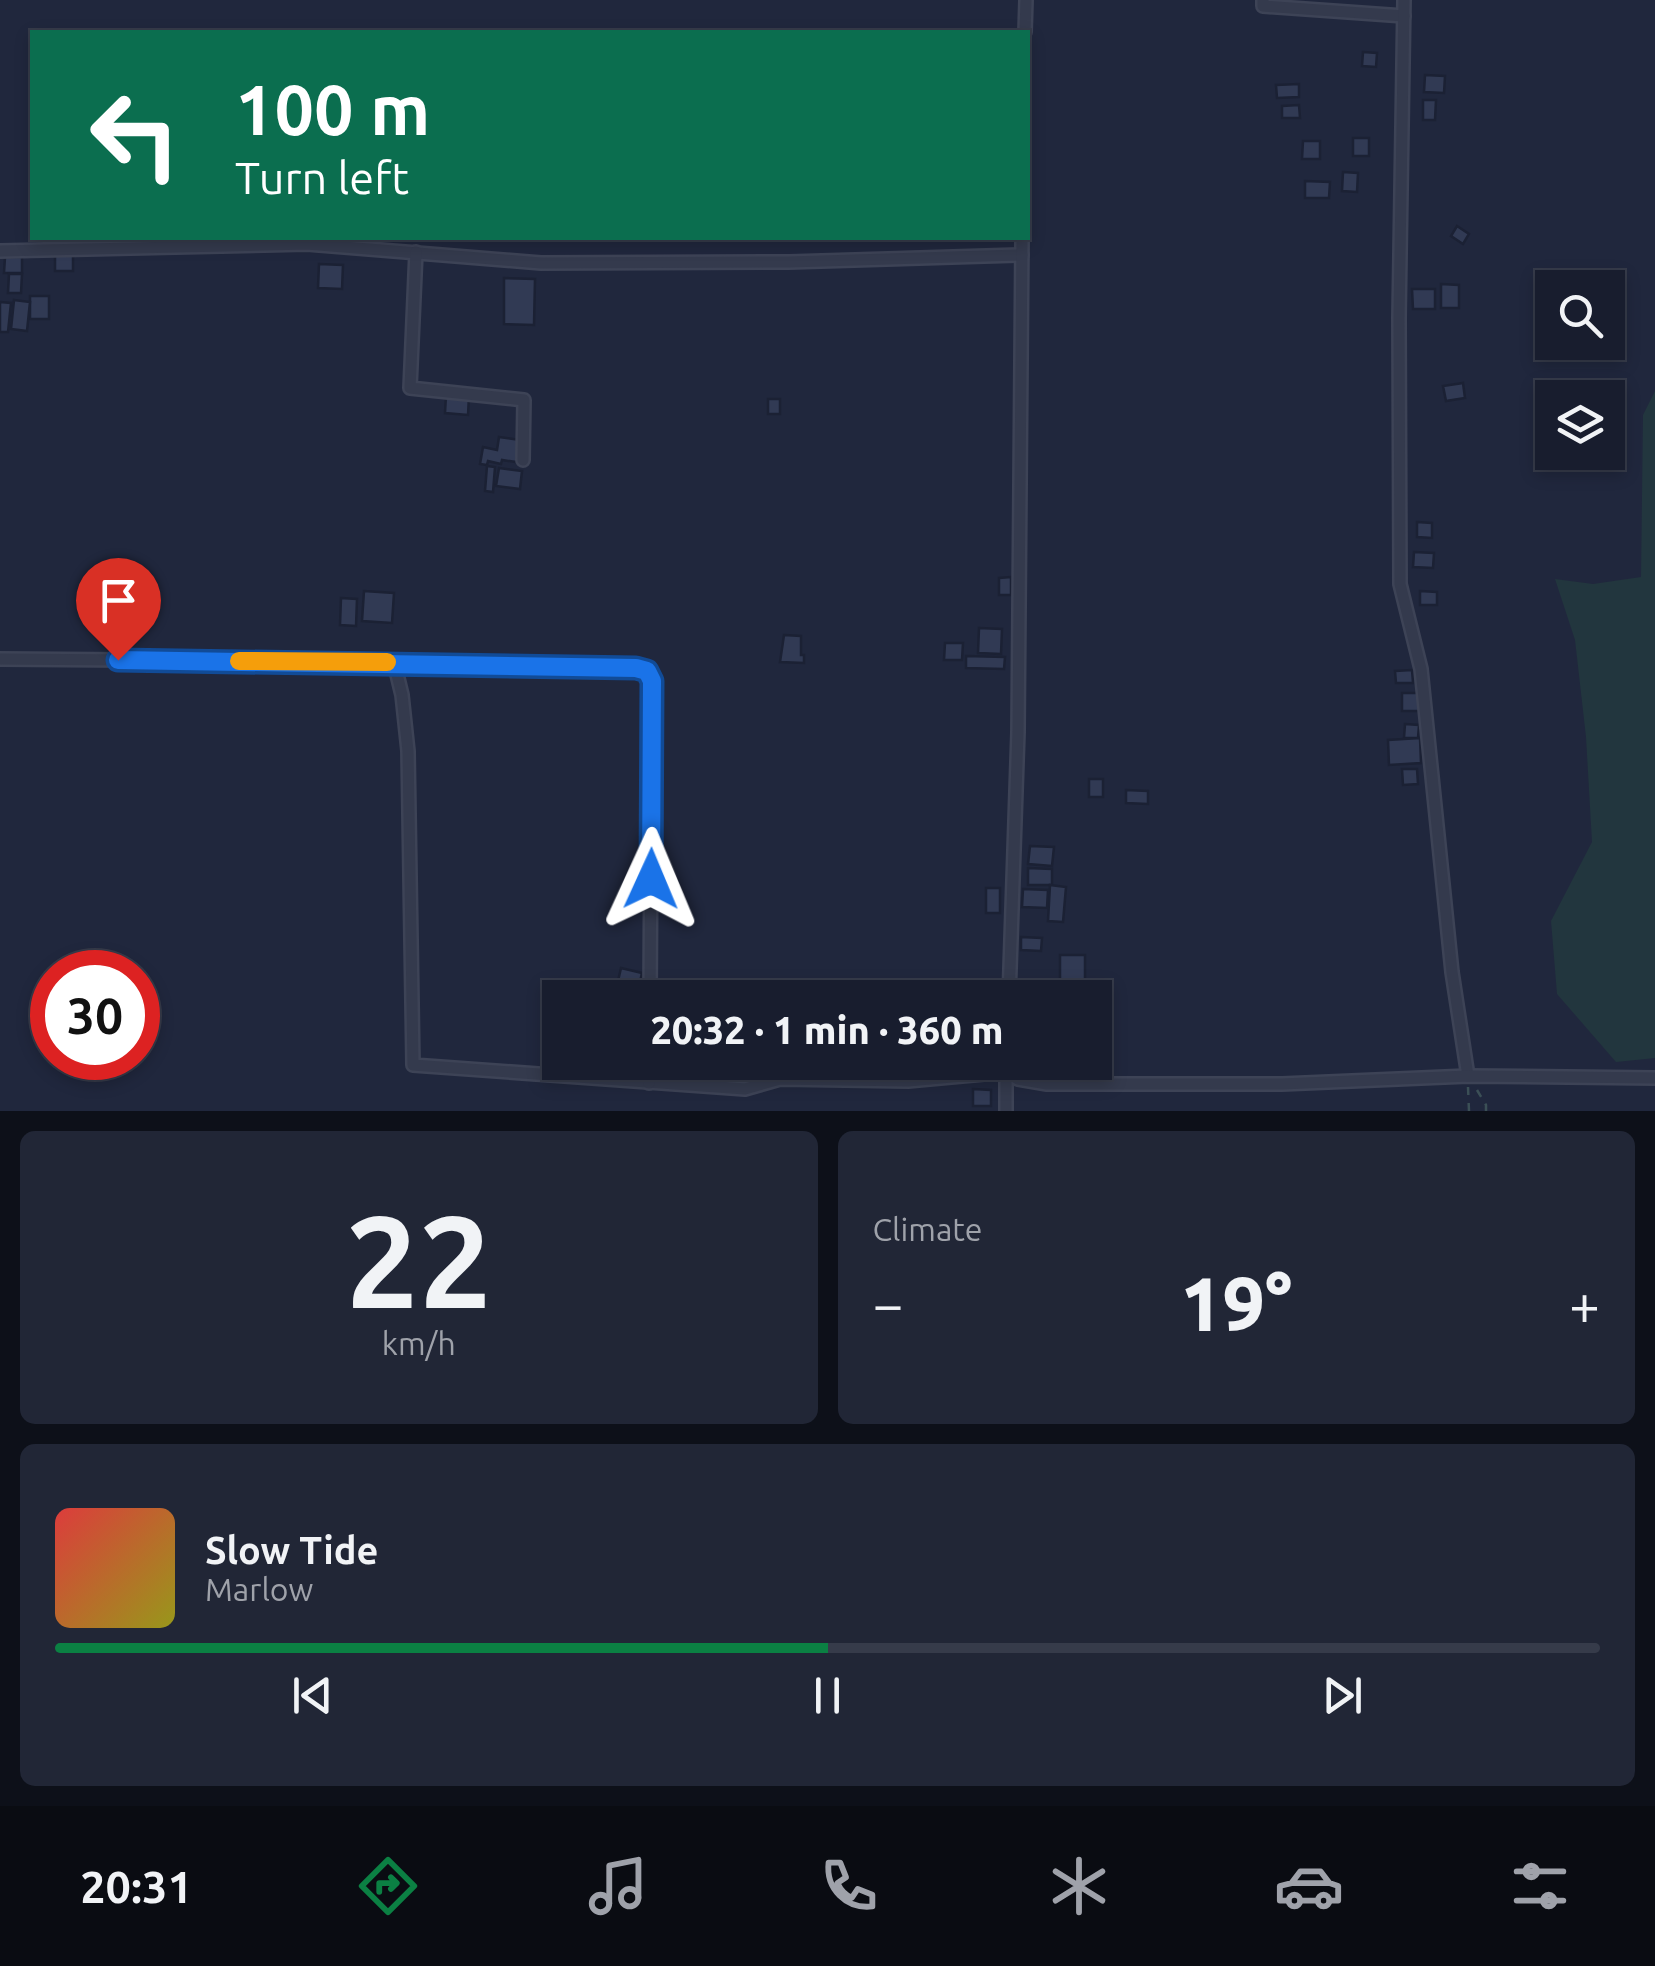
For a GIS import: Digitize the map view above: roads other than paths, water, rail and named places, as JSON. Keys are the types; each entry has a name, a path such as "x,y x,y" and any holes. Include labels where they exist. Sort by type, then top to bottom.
{"street":[{"path":"1025,30 1026,0"},
{"path":"1263,0 1263,6 1404,16"},
{"path":"1404,0 1400,584 1421,668 1452,972 1468,1076"},
{"path":"1010,980 1018,732 1022,240"},
{"path":"0,251 308,244 541,262 788,262 1022,255"},
{"path":"416,252 410,388 524,400 523,460"},
{"path":"0,659 636,668 652,676 650,980"},
{"path":"394,662 408,752 413,1065 745,1088 773,1080"},
{"path":"1024,1080 1048,1084 1282,1084 1468,1076 1655,1078"},
{"path":"865,1080 915,1080"},
{"path":"1006,1080 1006,1111"}]}
